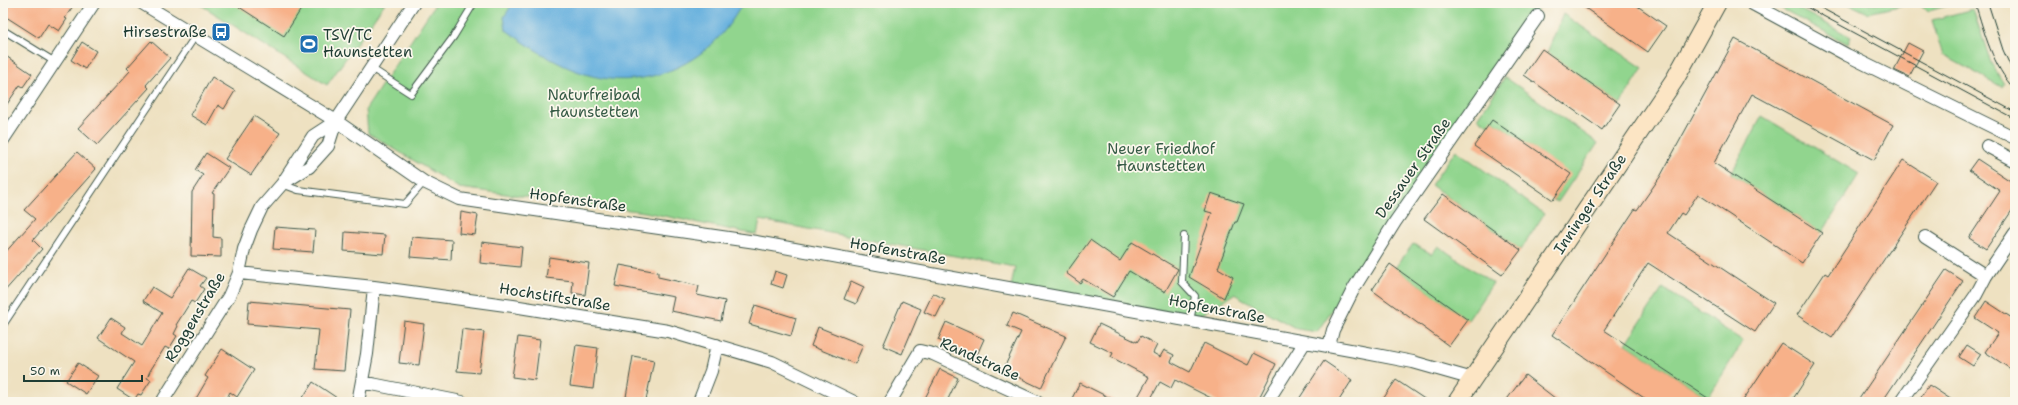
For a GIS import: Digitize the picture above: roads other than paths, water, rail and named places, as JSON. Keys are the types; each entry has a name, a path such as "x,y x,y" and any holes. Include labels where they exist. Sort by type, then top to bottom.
{"main road":[{"name":"Inninger Straße","path":"1457,402 1674,79 1717,3"}],"street":[{"path":"3,140 94,3"},
{"path":"142,3 336,121"},
{"name":"Roggenstraße","path":"282,184 309,167 328,146 336,121 414,3"},
{"path":"1751,3 1848,55 2015,138"},
{"name":"Dessauer Straße","path":"1329,346 1333,330 1354,288 1395,222 1538,16"},
{"name":"Roggenstraße","path":"162,402 226,303 239,273 244,249 251,230 262,207 282,184 313,136 336,121"},
{"name":"Hopfenstraße","path":"336,121 424,182 459,198 756,242 1190,320 1413,362 1472,379"},
{"path":"1987,146 2015,161"},
{"path":"1925,237 1986,276"},
{"path":"1901,402 1976,295 1986,276 2013,241"},
{"name":"Hochstiftstraße","path":"239,273 374,288 513,306 668,331 772,362 854,402"},
{"path":"358,402 374,288"},
{"path":"1267,402 1305,342"},
{"path":"699,402 712,371 717,345"},
{"name":"Randstraße","path":"890,402 920,351 933,354 1037,402"},
{"path":"362,382 462,402"}],"lane":[{"path":"371,68 411,94 454,36 474,3"},
{"path":"3,30 54,62"},
{"path":"3,325 196,36"},
{"path":"282,184 298,190 405,204 424,182"},
{"path":"1184,236 1182,282 1195,296 1190,320"}],"water":[{"path":"513,3 743,3 731,22 711,45 692,59 663,73 648,77 616,80 585,74 564,66 534,49 506,30 504,17"}],"tram line":[{"path":"1799,3 2015,119"},
{"path":"1812,3 2015,112"},
{"path":"1975,3 1986,38 1995,60 2000,70 2015,90"},
{"path":"1988,3 2003,50 2015,76"}],"place":[{"name":"Hirsestraße","path":"221,32"},
{"name":"TSV/TC Haunstetten","path":"309,44"}],"park label":[{"name":"Naturfreibad Haunstetten","path":"594,104"},
{"name":"Neuer Friedhof Haunstetten","path":"1161,158"}]}
